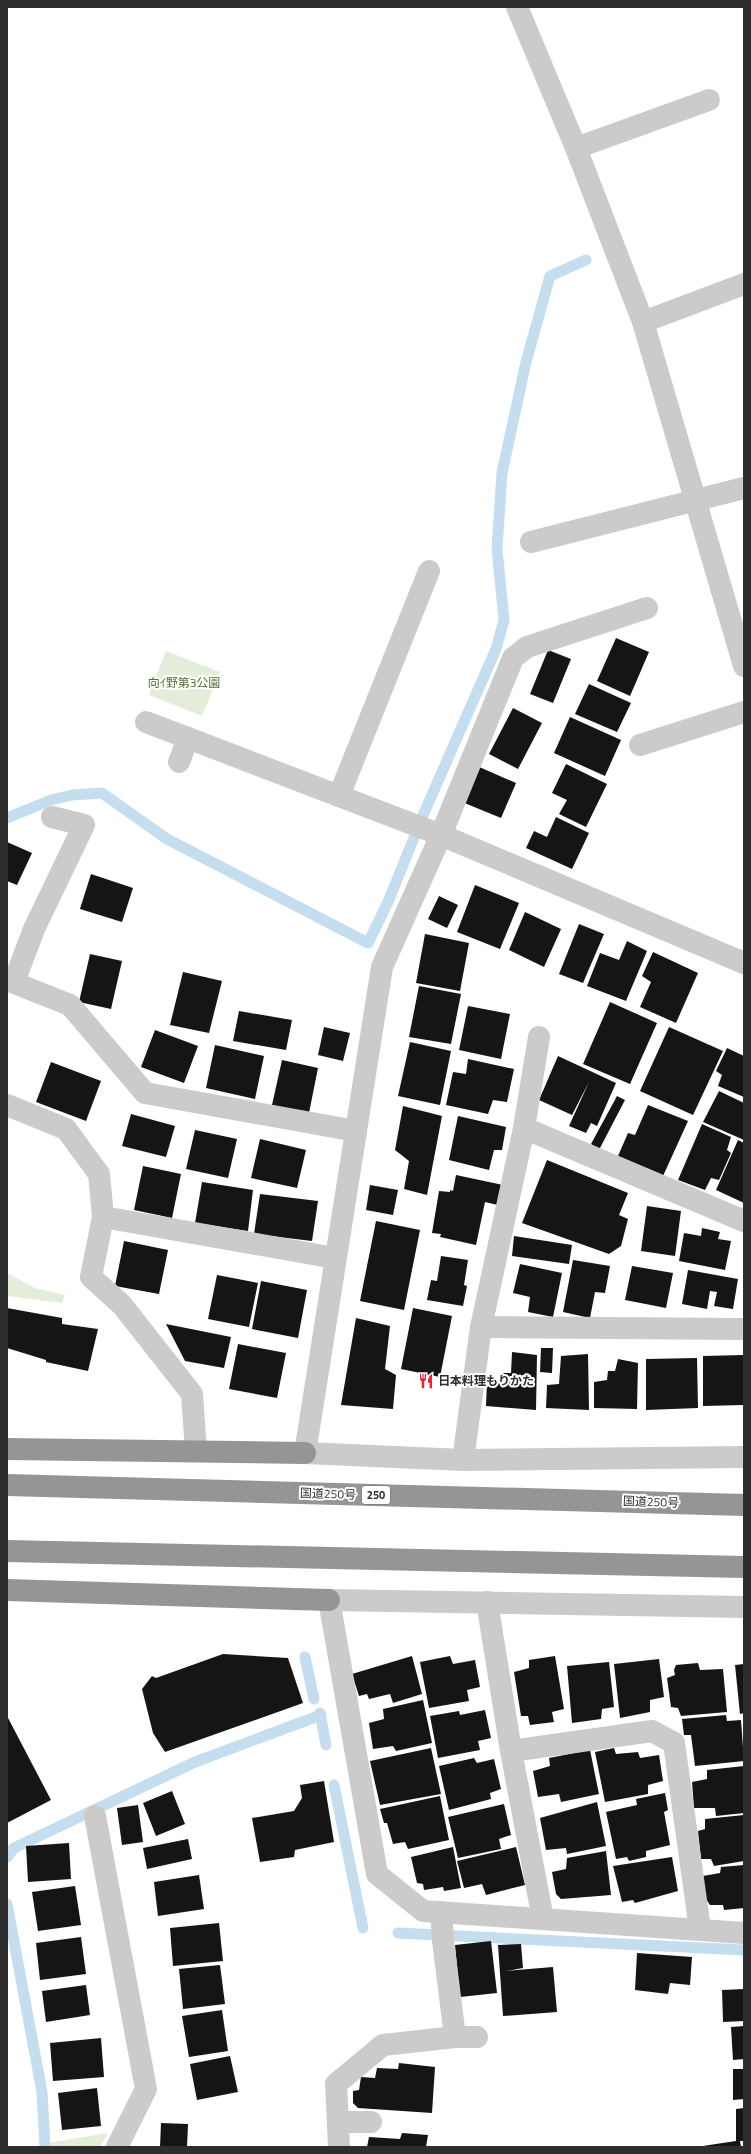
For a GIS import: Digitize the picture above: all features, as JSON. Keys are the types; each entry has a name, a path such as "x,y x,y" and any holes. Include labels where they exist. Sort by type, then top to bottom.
{"highway":[{"path":"7,1449 196,1450 306,1453"},
{"name":"国道250号","path":"7,1485 744,1505"},
{"path":"7,1551 744,1568"},
{"path":"7,1590 329,1600"}],"street":[{"path":"517,7 576,148 643,322 744,666"},
{"path":"576,148 709,100"},
{"path":"643,322 744,284"},
{"path":"531,542 695,499 744,488"},
{"path":"339,796 430,571"},
{"path":"647,608 527,647 513,658 440,835 382,967 335,1258 306,1453 463,1460 744,1457"},
{"path":"640,745 744,712"},
{"path":"146,722 440,835 744,963"},
{"path":"178,762 188,738"},
{"path":"52,817 84,825 10,981 70,1005 145,1093 356,1131"},
{"path":"463,1460 481,1327 524,1128 539,1037"},
{"path":"7,1105 66,1129 99,1174 103,1217 91,1277 122,1305 192,1394 196,1450"},
{"path":"524,1128 744,1221"},
{"path":"103,1217 335,1258"},
{"path":"481,1327 744,1329"},
{"path":"744,1607 329,1600 377,1874 423,1911 442,1925 543,1919 744,1933"},
{"path":"487,1602 511,1752 543,1919"},
{"path":"511,1752 652,1731 674,1743 700,1929"},
{"path":"95,1816 146,2089 117,2147"},
{"path":"442,1925 455,2037"},
{"path":"340,2147 336,2084 383,2044 455,2037 477,2037"},
{"path":"338,2122 371,2122"}],"green space":[{"name":"向ｲ野第3公園","path":"166,651 220,672 202,716 149,695"},
{"path":"7,1273 35,1288 65,1295 62,1303 7,1296"},
{"path":"108,2133 100,2147 48,2147 48,2143"}],"building":[{"path":"616,638 649,652 630,696 597,681"},
{"path":"548,650 571,659 553,703 530,694"},
{"path":"589,684 631,703 617,732 575,714"},
{"path":"513,708 542,723 518,769 489,754"},
{"path":"570,717 621,740 605,776 554,753"},
{"path":"566,764 607,784 586,827 559,814 567,800 552,793"},
{"path":"477,766 516,783 501,818 462,802"},
{"path":"556,817 589,833 572,869 526,848 534,831 547,837"},
{"path":"7,842 32,853 17,885 7,881"},
{"path":"91,874 133,888 122,922 80,909"},
{"path":"475,885 519,903 500,949 457,932"},
{"path":"439,896 458,905 447,928 428,919"},
{"path":"525,912 561,929 544,967 509,950"},
{"path":"579,924 604,934 583,983 559,974"},
{"path":"425,934 469,943 460,991 416,983"},
{"path":"627,941 647,951 626,1001 587,986 600,953 619,960"},
{"path":"653,952 698,973 676,1023 640,1007 651,982 642,976"},
{"path":"90,954 122,961 111,1009 79,1002"},
{"path":"183,972 222,981 209,1033 170,1025"},
{"path":"419,986 461,994 451,1044 409,1037"},
{"path":"610,1002 657,1023 630,1084 583,1064"},
{"path":"468,1006 510,1014 501,1059 459,1050"},
{"path":"239,1011 292,1020 286,1050 233,1041"},
{"path":"324,1027 350,1033 343,1061 318,1055"},
{"path":"669,1027 723,1051 693,1115 640,1091"},
{"path":"155,1030 198,1046 184,1083 141,1067"},
{"path":"410,1042 451,1051 440,1105 398,1096"},
{"path":"215,1045 264,1056 255,1099 206,1088"},
{"path":"727,1048 744,1056 744,1097 718,1086 722,1075 716,1071"},
{"path":"558,1056 616,1083 597,1126 591,1123 586,1133 569,1126 589,1082 572,1115 539,1100"},
{"path":"468,1059 514,1069 507,1102 493,1100 488,1114 446,1105 453,1072 466,1074"},
{"path":"282,1060 318,1068 309,1113 272,1105"},
{"path":"51,1062 101,1081 86,1121 36,1102"},
{"path":"719,1091 744,1103 744,1140 703,1122"},
{"path":"617,1096 625,1100 600,1148 597,1148 591,1144"},
{"path":"648,1105 688,1121 663,1176 618,1156 628,1133 635,1135"},
{"path":"403,1106 442,1116 427,1195 404,1189 409,1161 395,1150"},
{"path":"131,1114 175,1126 166,1157 122,1146"},
{"path":"458,1116 506,1127 502,1150 494,1150 489,1170 449,1160"},
{"path":"702,1124 731,1137 727,1150 731,1153 719,1180 711,1178 705,1190 678,1180"},
{"path":"195,1130 237,1139 228,1178 186,1169"},
{"path":"260,1139 306,1150 297,1188 251,1178"},
{"path":"738,1140 744,1143 744,1203 716,1190"},
{"path":"547,1160 628,1193 619,1215 628,1219 621,1246 609,1254 522,1223"},
{"path":"143,1166 181,1174 172,1218 134,1210"},
{"path":"456,1175 503,1185 498,1205 485,1202 476,1245 440,1237 441,1234 432,1233 439,1191 453,1191"},
{"path":"202,1182 253,1190 248,1231 195,1223"},
{"path":"370,1185 398,1190 393,1215 366,1210"},
{"path":"260,1194 318,1201 312,1241 254,1234"},
{"path":"647,1206 681,1211 675,1256 641,1251"},
{"path":"376,1221 420,1230 404,1310 360,1301"},
{"path":"702,1228 720,1232 718,1239 731,1241 725,1270 679,1261 684,1233 701,1236"},
{"path":"514,1236 572,1245 569,1264 512,1256"},
{"path":"124,1241 168,1250 159,1294 115,1286"},
{"path":"441,1256 468,1260 464,1285 467,1286 463,1306 427,1300 431,1280 437,1281"},
{"path":"573,1260 610,1266 605,1293 595,1292 590,1318 563,1312"},
{"path":"520,1264 562,1273 553,1317 528,1312 530,1297 513,1293"},
{"path":"632,1266 673,1273 666,1308 625,1300"},
{"path":"688,1270 738,1279 733,1309 714,1306 717,1292 710,1291 707,1309 682,1304"},
{"path":"217,1275 258,1283 249,1327 208,1319"},
{"path":"261,1281 307,1290 298,1338 252,1329"},
{"path":"7,1308 62,1318 62,1324 98,1329 88,1371 46,1362 46,1360 7,1348"},
{"path":"413,1308 452,1316 440,1377 401,1369"},
{"path":"356,1318 390,1326 385,1369 396,1375 393,1409 341,1405"},
{"path":"166,1324 231,1337 224,1368 185,1361"},
{"path":"238,1344 286,1353 277,1398 229,1389"},
{"path":"541,1348 553,1348 552,1373 540,1372"},
{"path":"512,1352 537,1355 536,1410 486,1406 487,1381 499,1383 500,1373 511,1373"},
{"path":"588,1354 589,1410 546,1408 547,1385 559,1384 561,1356"},
{"path":"744,1355 744,1405 703,1406 703,1356"},
{"path":"697,1358 698,1408 646,1410 646,1359"},
{"path":"618,1359 638,1363 637,1409 594,1408 594,1382 607,1380 608,1371 615,1371"},
{"path":"223,1654 288,1658 303,1703 165,1752 153,1733 142,1689 152,1676 156,1678"},
{"path":"412,1656 422,1694 393,1703 390,1694 369,1699 367,1694 359,1696 352,1674"},
{"path":"450,1656 453,1664 475,1660 480,1687 467,1690 469,1701 429,1708 420,1662"},
{"path":"555,1656 564,1709 552,1712 554,1722 530,1725 528,1716 521,1716 514,1672 529,1668 529,1660"},
{"path":"659,1659 664,1697 650,1700 650,1712 620,1718 614,1664"},
{"path":"609,1662 614,1707 602,1709 601,1719 572,1723 567,1666"},
{"path":"698,1663 700,1670 723,1669 727,1712 681,1716 678,1708 671,1707 667,1678 675,1675 674,1670 676,1665"},
{"path":"744,1664 744,1713 740,1714 735,1665"},
{"path":"423,1700 432,1743 396,1751 393,1746 373,1749 369,1723 384,1719 383,1709"},
{"path":"485,1710 491,1738 478,1741 480,1750 438,1758 430,1716 459,1711 460,1715"},
{"path":"726,1715 727,1721 741,1720 744,1761 695,1766 691,1735 684,1735 682,1719"},
{"path":"7,1716 51,1800 7,1823"},
{"path":"431,1748 441,1794 380,1805 370,1761"},
{"path":"614,1748 616,1754 638,1752 640,1758 659,1755 663,1781 648,1785 648,1794 605,1802 595,1752"},
{"path":"590,1750 599,1794 561,1802 559,1794 538,1797 533,1771 550,1766 549,1758"},
{"path":"474,1758 477,1763 494,1759 501,1789 490,1793 491,1799 449,1810 439,1766"},
{"path":"744,1766 744,1813 716,1816 715,1808 694,1808 692,1782 707,1779 707,1770"},
{"path":"324,1781 334,1842 295,1850 294,1857 260,1862 252,1818 294,1811 302,1798 300,1785"},
{"path":"172,1791 185,1824 156,1836 143,1803"},
{"path":"665,1793 668,1810 664,1812 670,1845 646,1851 646,1857 629,1861 627,1857 616,1859 606,1812 637,1805 636,1799"},
{"path":"440,1796 449,1840 408,1849 405,1842 393,1844 387,1823 384,1823 380,1809"},
{"path":"597,1802 606,1846 567,1854 566,1848 546,1850 540,1818"},
{"path":"504,1804 511,1835 499,1839 501,1849 458,1858 448,1817"},
{"path":"138,1805 143,1842 122,1845 117,1808"},
{"path":"744,1815 744,1861 714,1866 711,1859 701,1859 698,1831 705,1829 705,1819"},
{"path":"188,1839 192,1859 147,1869 143,1848"},
{"path":"69,1843 71,1879 28,1882 26,1846"},
{"path":"453,1847 461,1888 444,1891 443,1887 424,1890 423,1884 417,1883 411,1857"},
{"path":"516,1847 525,1885 486,1895 482,1884 464,1888 457,1861"},
{"path":"606,1851 611,1895 561,1899 556,1894 552,1872 566,1869 567,1858"},
{"path":"672,1857 678,1891 635,1903 633,1900 622,1902 613,1866"},
{"path":"744,1865 744,1908 724,1910 723,1905 710,1905 706,1899 703,1876 720,1873 721,1867"},
{"path":"199,1875 204,1909 158,1916 154,1882"},
{"path":"75,1886 81,1925 38,1931 32,1892"},
{"path":"219,1923 223,1961 173,1966 170,1928"},
{"path":"81,1937 86,1974 40,1980 36,1943"},
{"path":"491,1941 497,1993 460,1997 455,1945"},
{"path":"521,1944 523,1968 506,1971 553,1967 557,2012 503,2016 498,1945"},
{"path":"637,1953 692,1957 690,1985 670,1983 668,1994 635,1990"},
{"path":"220,1965 225,2004 183,2009 179,1969"},
{"path":"86,1985 90,2015 46,2022 42,1991"},
{"path":"744,1989 744,2021 723,2022 722,1990"},
{"path":"222,2010 228,2051 189,2057 182,2016"},
{"path":"744,2026 744,2059 733,2060 731,2027"},
{"path":"101,2038 104,2077 53,2081 50,2043"},
{"path":"230,2056 238,2092 197,2100 190,2064"},
{"path":"399,2063 435,2067 432,2113 358,2108 353,2103 353,2091 359,2090 361,2077 375,2078 377,2068 398,2069"},
{"path":"733,2069 744,2069 744,2099 733,2100"},
{"path":"97,2088 101,2126 62,2130 58,2093"},
{"path":"744,2108 744,2141 740,2141 741,2147 696,2147 736,2141 736,2109"},
{"path":"161,2123 188,2124 187,2147 160,2147"},
{"path":"402,2133 428,2135 426,2147 367,2147 369,2137 400,2139"}],"waterway":[{"path":"7,818 51,800 72,795 102,793 167,839 368,943 388,902 424,813 496,649 504,620 497,549 502,473 526,362 550,276 586,260"},
{"path":"305,1657 314,1699"},
{"path":"320,1713 326,1745"},
{"path":"7,1857 14,1848 195,1762 321,1715"},
{"path":"334,1785 363,1928"},
{"path":"7,1904 42,2092 45,2147"},
{"path":"398,1933 744,1950"}],"place":[{"name":"日本料理もりかた","path":"426,1381"}]}
